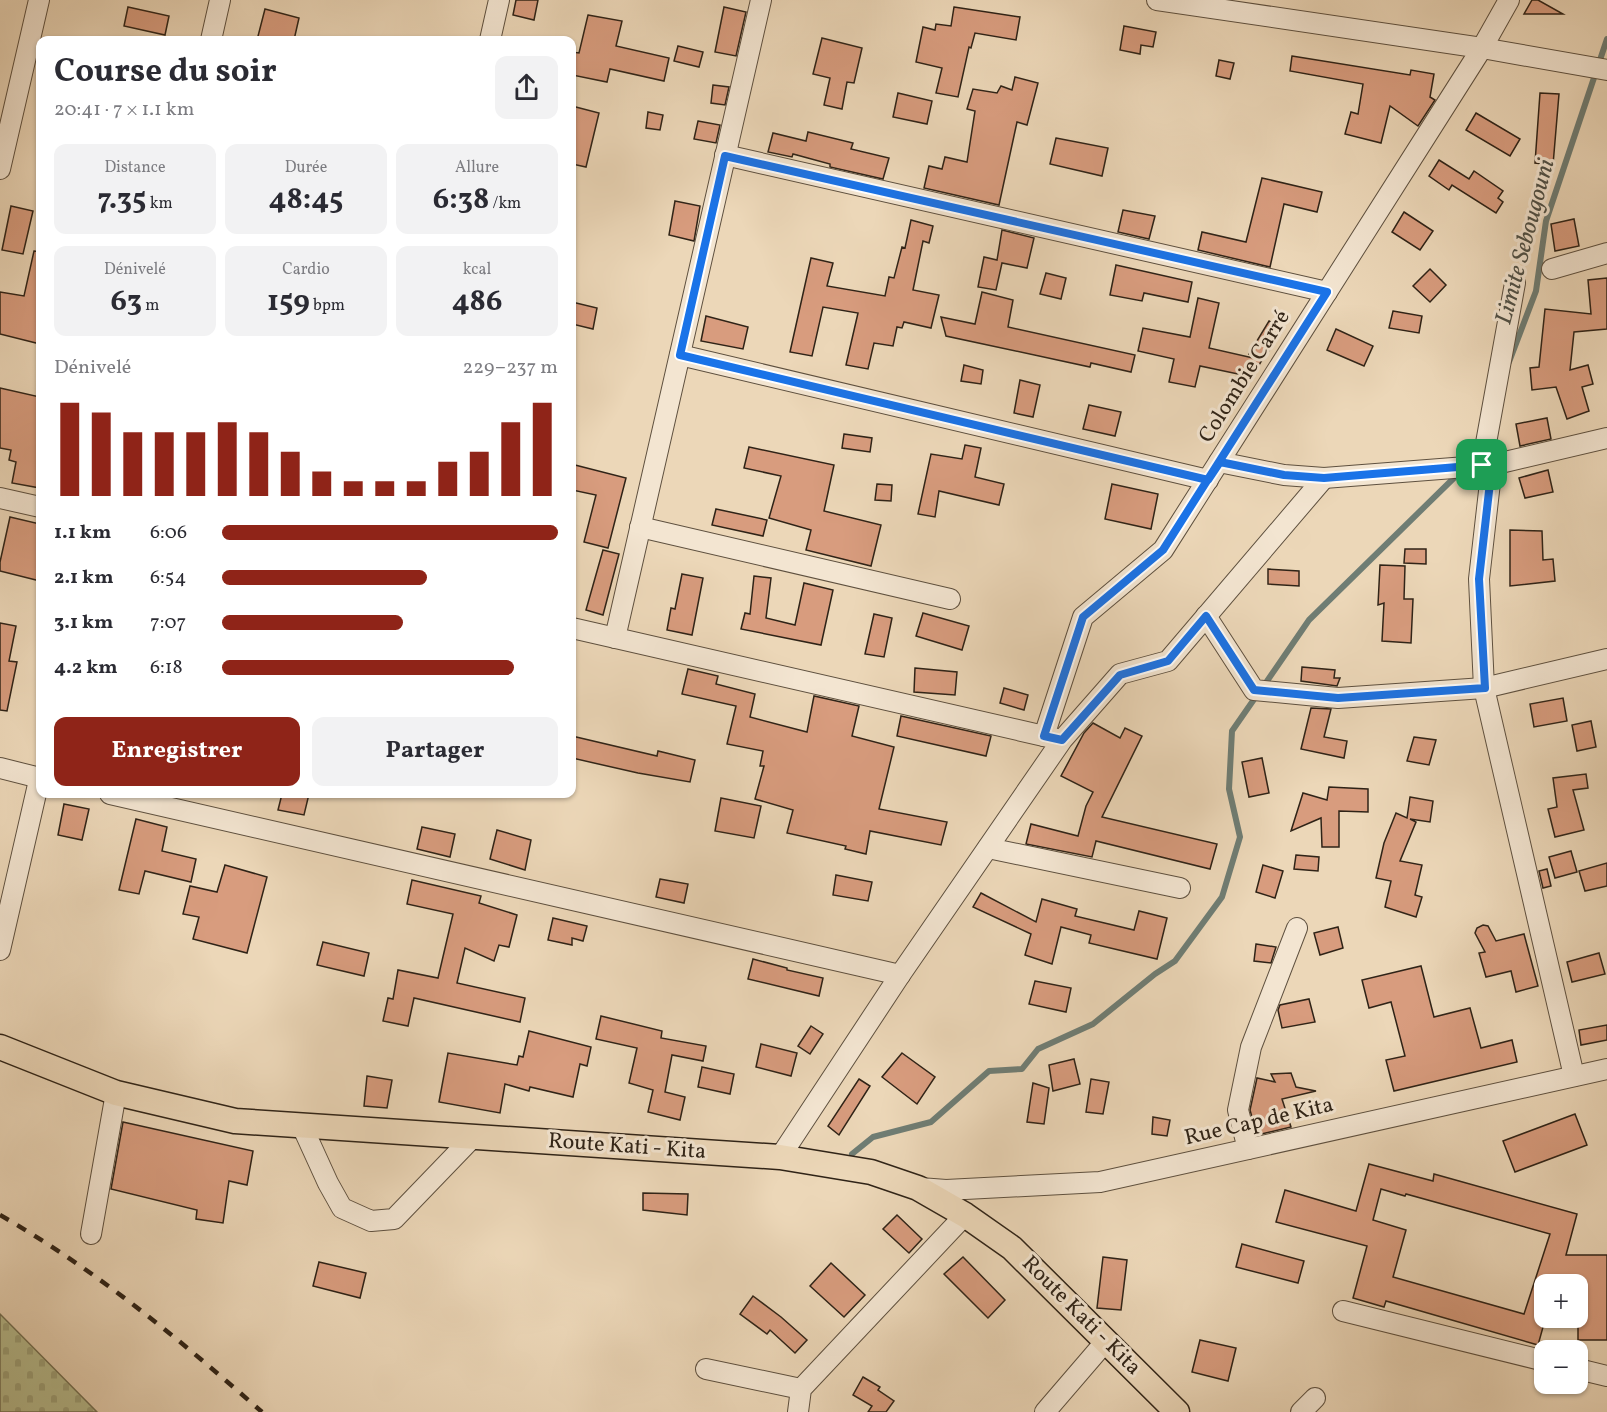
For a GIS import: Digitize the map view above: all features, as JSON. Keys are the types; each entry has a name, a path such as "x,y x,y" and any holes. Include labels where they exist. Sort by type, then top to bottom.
{"main road":[{"name":"Route Kati - Kita","path":"0,1047 116,1093 235,1121 780,1157 871,1172 918,1188 965,1215 1012,1248 1178,1412"}],"street":[{"path":"0,169 39,0"},
{"path":"212,36 220,0"},
{"path":"491,36 499,0"},
{"path":"615,638 761,0"},
{"path":"1157,0 1482,48 1607,70"},
{"name":"Colombie Carré","path":"1053,738 1083,617 1163,550 1482,48 1509,0"},
{"path":"725,156 1327,292"},
{"path":"1552,269 1607,253"},
{"path":"1515,283 1487,465 1479,579 1485,688 1574,1076"},
{"path":"680,355 1208,480"},
{"path":"1220,462 1284,475 1324,478 1487,465 1607,438"},
{"path":"780,1157 900,975 988,848 1053,738 1120,675 1168,661 1324,478"},
{"path":"0,498 36,506"},
{"path":"640,527 950,599"},
{"path":"1206,616 1254,690 1338,698 1485,688 1607,659"},
{"path":"576,629 1053,738"},
{"path":"0,768 36,776"},
{"path":"0,950 36,794"},
{"path":"127,798 900,975"},
{"path":"988,848 1180,888"},
{"path":"1248,1149 1238,1110 1251,1047 1296,928"},
{"name":"Rue Cap de Kita","path":"918,1188 946,1190 1100,1182 1607,1069"},
{"path":"91,1234 116,1093"},
{"path":"302,1126 342,1208 371,1221 394,1220 473,1137"},
{"path":"798,1412 801,1389 965,1215"},
{"path":"1343,1311 1534,1358"},
{"path":"1046,1412 1106,1341"},
{"path":"706,1369 801,1389"},
{"path":"1588,1371 1607,1376"},
{"path":"1301,1412 1315,1398"}],"green space":[{"path":"0,1314 97,1412 0,1412"}],"building":[{"path":"516,0 538,0 534,20 513,15"},
{"path":"1532,0 1538,0 1563,14 1524,14"},
{"path":"128,7 169,16 165,35 124,26"},
{"path":"724,7 746,12 736,56 715,52"},
{"path":"954,7 1020,17 1016,40 975,33 971,48 969,47 958,97 936,93 942,68 916,62 923,27 935,30 936,24 951,26"},
{"path":"265,9 299,18 295,36 258,36"},
{"path":"588,15 622,21 616,46 669,58 664,81 610,69 607,82 576,76 576,53 579,53"},
{"path":"1124,26 1156,32 1153,47 1141,45 1140,54 1120,50"},
{"path":"822,38 862,48 854,83 847,82 842,109 824,105 830,78 813,74"},
{"path":"678,46 703,52 699,67 674,61"},
{"path":"1292,56 1410,75 1411,70 1434,74 1430,97 1435,100 1418,126 1390,106 1381,143 1345,134 1351,112 1358,114 1363,84 1290,71"},
{"path":"1219,60 1234,63 1230,79 1216,76"},
{"path":"1015,77 1038,83 1027,125 1017,122 999,205 924,188 929,166 942,169 945,157 967,162 975,111 967,109 973,89 997,93 1001,86 1012,90"},
{"path":"713,85 729,87 725,105 711,103"},
{"path":"898,93 932,101 927,124 893,117"},
{"path":"1540,93 1559,94 1553,165 1535,163"},
{"path":"576,107 599,113 586,167 576,165"},
{"path":"648,112 663,115 660,130 646,128"},
{"path":"1476,113 1520,139 1510,156 1466,130"},
{"path":"698,121 720,125 716,143 694,139"},
{"path":"808,132 853,143 851,149 889,158 883,179 830,167 830,164 793,154 792,157 768,152 773,133 806,141"},
{"path":"1056,138 1108,148 1102,176 1050,164"},
{"path":"1439,160 1469,179 1474,171 1503,191 1498,198 1503,202 1496,213 1452,185 1449,190 1429,176"},
{"path":"1262,178 1322,192 1317,212 1284,204 1270,267 1198,250 1202,232 1246,242"},
{"path":"675,201 700,206 694,241 669,235"},
{"path":"11,206 33,211 23,254 2,250"},
{"path":"1123,210 1155,216 1149,239 1118,232"},
{"path":"1404,212 1433,231 1420,250 1392,232"},
{"path":"1574,219 1579,246 1555,251 1551,224"},
{"path":"911,220 933,226 929,243 923,241 913,290 939,295 931,328 904,322 902,328 897,327 893,346 874,343 868,369 846,365 858,313 823,307 812,356 790,352 811,258 833,263 827,286 885,296 889,277 894,278 902,247 905,248"},
{"path":"1002,230 1034,238 1027,268 1002,263 996,290 978,287 984,257 997,260"},
{"path":"34,251 36,251 36,343 0,334 0,292 24,296"},
{"path":"1116,265 1192,282 1188,302 1144,293 1142,301 1110,295"},
{"path":"1430,269 1446,285 1430,302 1413,286"},
{"path":"1046,273 1066,278 1061,299 1040,294"},
{"path":"1607,278 1607,329 1574,332 1570,370 1588,365 1593,384 1582,387 1589,411 1567,419 1556,387 1532,390 1530,368 1539,367 1545,309 1591,314 1588,280"},
{"path":"982,292 1013,300 1008,327 1135,355 1131,372 1091,363 1090,367 946,336 941,317 975,324"},
{"path":"1198,298 1219,303 1209,348 1262,360 1252,377 1200,366 1195,387 1169,382 1174,359 1138,351 1143,328 1190,337"},
{"path":"576,303 597,308 593,329 576,325"},
{"path":"1393,311 1422,316 1419,333 1389,328"},
{"path":"706,316 748,327 743,349 701,341"},
{"path":"1269,321 1283,330 1264,358 1249,354"},
{"path":"1336,329 1373,346 1364,366 1327,350"},
{"path":"964,365 983,370 981,384 961,381"},
{"path":"1020,380 1040,385 1033,417 1014,413"},
{"path":"0,388 36,396 36,487 12,483 16,462 9,460 11,450 0,448"},
{"path":"1089,405 1121,412 1115,436 1083,429"},
{"path":"1547,418 1551,439 1520,446 1516,424"},
{"path":"844,434 872,438 870,452 842,448"},
{"path":"965,445 981,448 975,477 1004,484 999,505 939,491 935,517 918,514 931,454 962,459"},
{"path":"749,447 834,465 824,511 881,525 871,566 806,550 811,530 769,518 781,476 744,468"},
{"path":"576,465 626,478 608,548 584,542 596,495 576,491"},
{"path":"1548,470 1553,492 1525,498 1519,478"},
{"path":"877,484 892,485 891,501 875,500"},
{"path":"1112,484 1158,494 1151,529 1105,519"},
{"path":"716,509 767,520 763,536 712,525"},
{"path":"10,517 36,523 36,580 0,571"},
{"path":"1510,530 1542,531 1543,560 1553,559 1555,581 1510,586"},
{"path":"1405,549 1426,549 1426,564 1404,563"},
{"path":"603,550 619,554 603,615 586,610"},
{"path":"1380,565 1405,566 1404,599 1413,599 1411,643 1382,641 1384,603 1378,605"},
{"path":"1268,569 1299,571 1299,586 1268,584"},
{"path":"682,574 703,578 692,635 667,630 671,608 675,609"},
{"path":"754,576 771,578 766,618 795,625 804,583 833,590 821,645 741,629 745,613 750,614"},
{"path":"923,613 969,626 962,650 916,636"},
{"path":"874,614 892,618 884,657 865,654"},
{"path":"0,623 16,626 9,661 17,662 7,711 0,710"},
{"path":"1302,667 1335,670 1334,678 1340,678 1337,686 1301,681"},
{"path":"915,668 957,672 955,695 914,692"},
{"path":"688,669 718,676 716,684 755,694 750,717 807,732 814,696 859,706 852,736 894,747 879,809 947,822 941,845 870,831 866,854 845,849 846,846 787,833 793,810 755,799 764,766 760,766 763,751 727,744 736,706 682,694"},
{"path":"1004,688 1028,695 1024,710 1000,703"},
{"path":"1563,698 1567,721 1534,727 1530,704"},
{"path":"1311,708 1331,709 1324,737 1347,741 1344,758 1301,749"},
{"path":"901,716 991,736 986,756 897,736"},
{"path":"1591,721 1596,747 1577,751 1572,725"},
{"path":"1093,723 1120,738 1125,728 1142,736 1102,817 1217,844 1210,869 1096,841 1092,857 1026,844 1031,824 1078,836 1086,806 1093,792 1061,776 1084,733"},
{"path":"576,737 657,756 658,751 695,760 690,782 576,759"},
{"path":"1414,737 1436,740 1429,765 1407,761"},
{"path":"1262,758 1269,793 1249,797 1242,762"},
{"path":"1586,774 1588,788 1573,790 1584,830 1555,837 1548,809 1557,807 1553,778"},
{"path":"1329,787 1368,789 1368,812 1339,811 1339,847 1322,847 1321,818 1291,831 1303,793 1327,800"},
{"path":"1410,797 1433,801 1430,822 1410,819 1416,822 1400,861 1422,865 1415,895 1422,897 1416,917 1385,907 1391,881 1376,878 1384,843 1396,813 1407,818"},
{"path":"281,798 308,798 304,815 278,810"},
{"path":"721,798 761,806 754,838 715,831"},
{"path":"64,804 89,809 82,840 58,835"},
{"path":"136,819 167,827 162,851 196,859 191,882 145,871 139,894 119,890"},
{"path":"422,827 455,834 450,857 417,849"},
{"path":"497,830 531,840 525,870 490,859"},
{"path":"1571,851 1577,872 1555,878 1549,857"},
{"path":"1296,855 1319,857 1318,871 1294,869"},
{"path":"1607,863 1607,886 1585,891 1579,871"},
{"path":"225,865 267,877 247,953 193,939 199,917 183,914 190,886 217,892"},
{"path":"1263,865 1283,871 1275,898 1256,892"},
{"path":"1547,869 1551,886 1543,888 1539,871"},
{"path":"836,875 872,882 868,901 833,895"},
{"path":"660,879 688,884 684,903 656,897"},
{"path":"412,880 481,896 479,903 517,915 509,947 499,945 494,961 465,948 457,983 525,998 520,1022 414,998 408,1026 383,1021 388,998 393,999 398,970 438,978 453,914 407,904"},
{"path":"981,893 1036,922 1042,899 1077,909 1075,916 1134,930 1139,911 1167,918 1157,959 1089,943 1091,935 1061,927 1052,964 1025,955 1031,934 973,907"},
{"path":"553,918 587,926 583,941 572,938 572,945 548,940"},
{"path":"1483,925 1488,926 1496,941 1524,934 1538,986 1516,992 1511,971 1486,977 1479,953 1485,952 1475,933 1477,928"},
{"path":"1338,927 1343,948 1320,955 1314,933"},
{"path":"323,942 369,953 364,976 317,965"},
{"path":"1256,944 1276,947 1271,963 1254,961"},
{"path":"1599,953 1605,974 1572,982 1567,962"},
{"path":"753,959 823,978 819,996 748,979"},
{"path":"1421,966 1434,1017 1470,1008 1481,1048 1512,1040 1517,1062 1394,1091 1386,1060 1405,1056 1391,1002 1369,1008 1362,980"},
{"path":"1035,981 1071,988 1066,1012 1029,1004"},
{"path":"1309,999 1315,1022 1282,1028 1278,1010 1280,1005"},
{"path":"601,1016 662,1031 661,1038 706,1046 703,1061 672,1055 665,1092 685,1097 680,1120 648,1112 653,1090 629,1083 637,1048 596,1039"},
{"path":"1607,1025 1607,1040 1581,1045 1579,1030"},
{"path":"811,1026 823,1034 810,1054 798,1046"},
{"path":"529,1031 591,1047 587,1066 580,1064 573,1097 530,1087 529,1091 505,1084 500,1113 439,1102 448,1053 517,1065 519,1056 523,1057"},
{"path":"761,1044 797,1053 791,1076 756,1067"},
{"path":"902,1053 935,1077 917,1104 882,1077"},
{"path":"1074,1059 1080,1084 1053,1091 1049,1065"},
{"path":"702,1067 734,1074 730,1094 698,1087"},
{"path":"1291,1073 1296,1087 1316,1091 1282,1099 1291,1127 1257,1135 1250,1110 1257,1078 1275,1082 1271,1074"},
{"path":"367,1076 392,1080 387,1108 364,1106"},
{"path":"859,1079 870,1086 839,1135 828,1126"},
{"path":"1091,1079 1109,1082 1103,1114 1086,1112"},
{"path":"1033,1083 1049,1088 1044,1124 1027,1122"},
{"path":"1575,1114 1587,1145 1515,1172 1503,1141"},
{"path":"1153,1117 1170,1120 1167,1136 1152,1134"},
{"path":"123,1122 253,1151 247,1185 229,1181 223,1223 196,1219 197,1210 111,1189"},
{"path":"1369,1164 1433,1181 1434,1174 1577,1214 1566,1255 1607,1255 1607,1340 1578,1340 1578,1328 1588,1328 1588,1274 1537,1274 1550,1234 1381,1189 1373,1220 1406,1230 1393,1277 1524,1314 1534,1283 1534,1328 1543,1328 1539,1340 1534,1340 1534,1344 1386,1301 1384,1307 1353,1298 1367,1246 1276,1222 1285,1190 1356,1211"},
{"path":"643,1193 688,1194 687,1215 643,1210"},
{"path":"897,1215 922,1239 909,1253 883,1229"},
{"path":"1242,1244 1304,1261 1298,1283 1236,1267"},
{"path":"963,1257 1005,1300 988,1318 944,1274"},
{"path":"1103,1257 1127,1260 1121,1310 1097,1308"},
{"path":"319,1262 366,1273 360,1298 313,1286"},
{"path":"831,1263 865,1295 844,1317 810,1286"},
{"path":"753,1296 807,1340 795,1353 770,1330 767,1334 740,1314"},
{"path":"1200,1340 1236,1348 1228,1381 1192,1372"},
{"path":"863,1377 880,1387 878,1390 894,1401 886,1412 868,1412 872,1406 853,1395"}],"waterway":[{"name":"Limite Sebougouni","path":"1509,362 1536,291 1546,221 1607,39"},
{"name":"Limite Sebougouni","path":"1263,687 1309,620 1458,474"},
{"name":"Limite Sebougouni","path":"852,1154 873,1137 931,1122 989,1071 1022,1069 1038,1049 1093,1024 1155,974 1175,961 1222,897 1240,837 1229,789 1232,731 1257,695"}],"railway":[{"path":"0,1215 103,1282 200,1358 262,1412"}],"route":[{"path":"1482,465 1324,478 1284,475 1220,462 1208,480 680,355 725,156 1327,292 1220,462 1163,550 1083,617 1044,736 1062,740 1120,675 1168,661 1206,616 1254,690 1338,698 1485,688 1479,579 1492,465 1482,465"}]}
